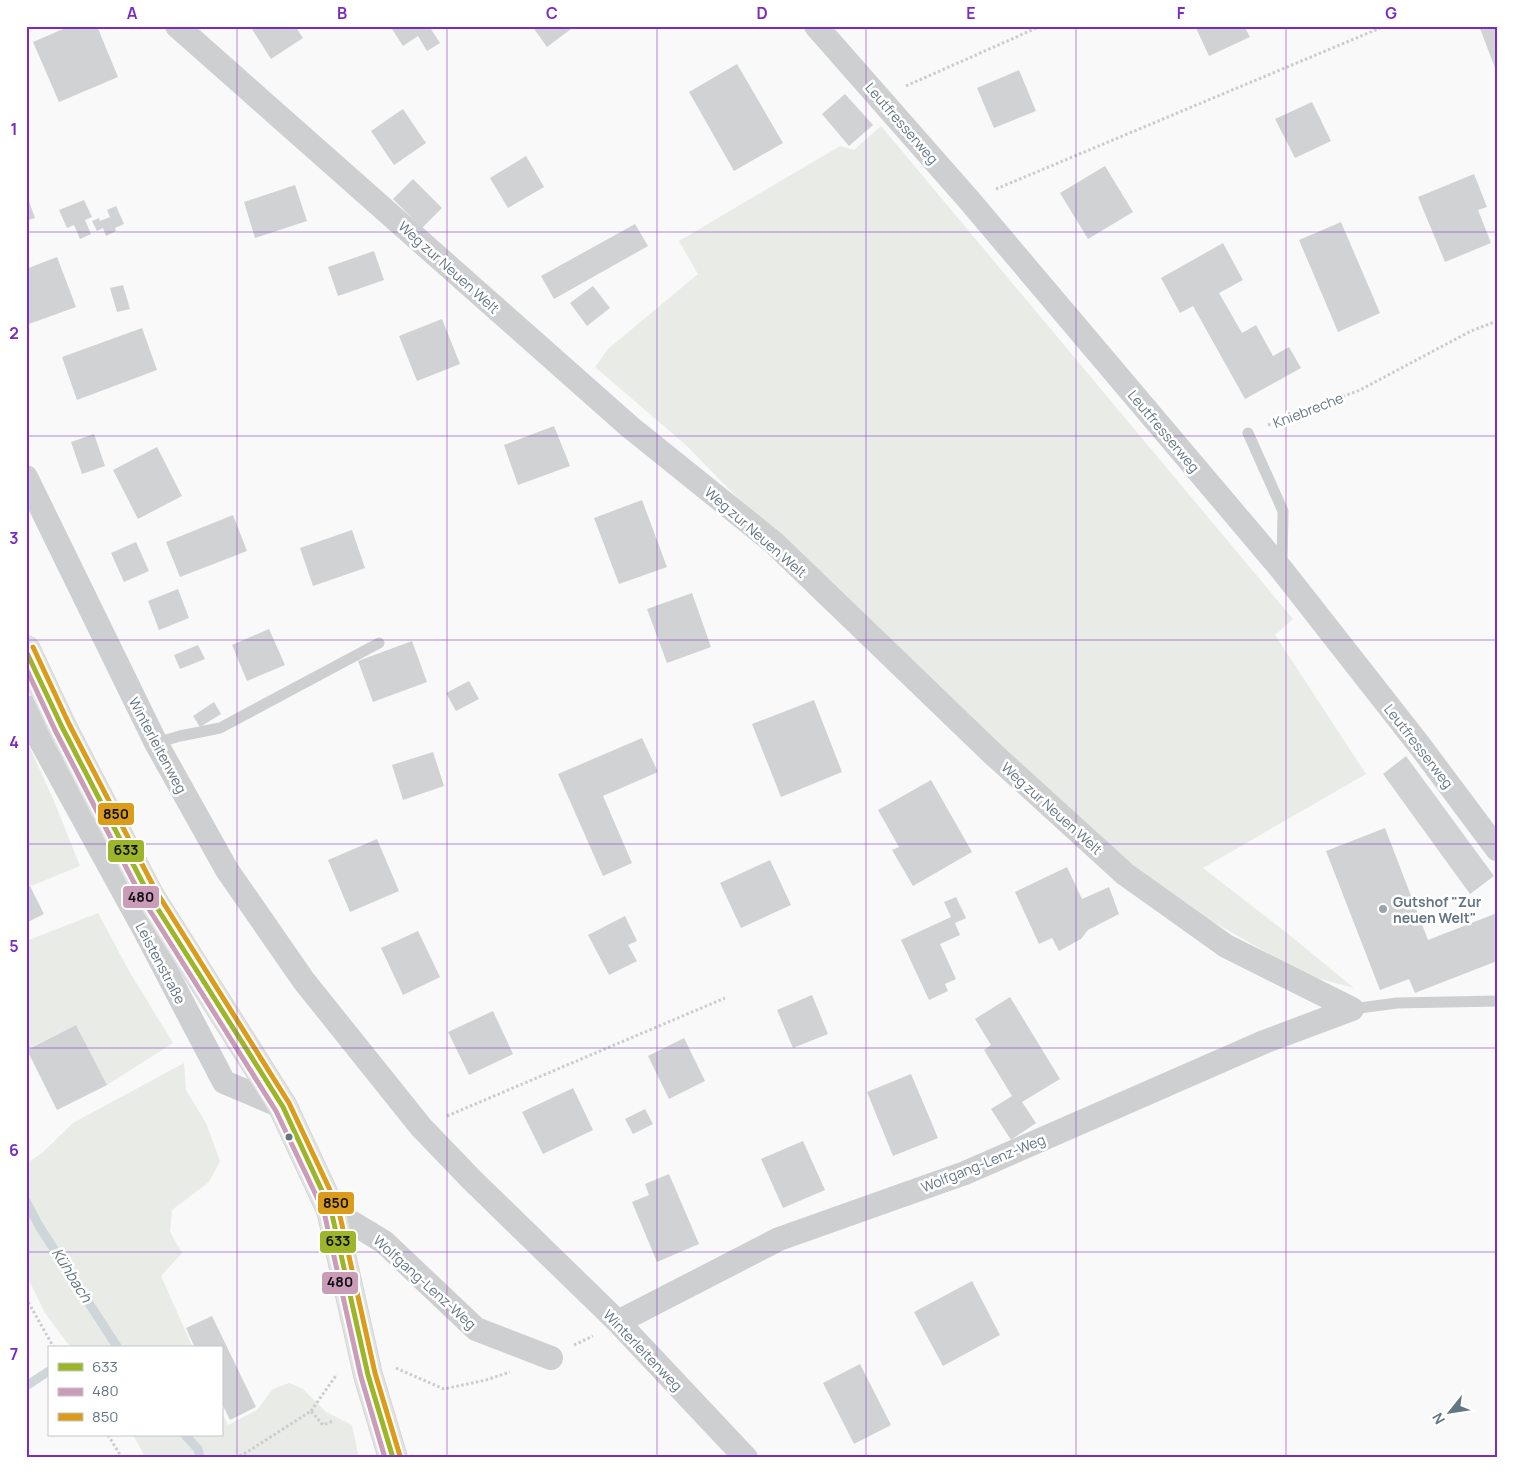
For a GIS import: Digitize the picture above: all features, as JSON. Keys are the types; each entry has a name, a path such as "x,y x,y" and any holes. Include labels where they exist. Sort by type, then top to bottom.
{"main road":[{"name":"Leistenstraße","path":"26,650 62,726 149,895 283,1107 331,1210 368,1375 393,1458"}],"street":[{"name":"Weg zur Neuen Welt","path":"177,26 630,427 773,542 992,753 1125,874 1226,946 1352,1009"},
{"name":"Leutfresserweg","path":"816,26 969,200 1282,570 1497,849"},
{"name":"Winterleitenweg","path":"26,477 156,743 227,870 304,981 421,1127 472,1180 618,1322 746,1458"},
{"name":"Leistenstraße","path":"26,708 38,736 224,1082 283,1107"},
{"name":"Wolfgang-Lenz-Weg","path":"618,1322 779,1239 965,1173 1264,1042 1352,1009"},
{"name":"Wolfgang-Lenz-Weg","path":"331,1210 384,1242 476,1329 551,1358"}],"lane":[{"path":"1248,433 1283,511 1282,570"},
{"path":"156,743 220,728 379,643"},
{"path":"1352,1009 1397,1003 1497,1001"}],"path":[{"path":"880,98 1041,26"},
{"path":"969,200 1385,26"},
{"name":"Kniebreche","path":"1248,433 1360,390 1471,331 1497,321"},
{"path":"421,1127 725,998"},
{"path":"26,1298 53,1346"},
{"path":"235,1458 311,1411 338,1373"},
{"path":"311,1411 324,1425 333,1421"},
{"path":"109,1436 122,1458"},
{"path":"161,1458 163,1456 165,1458"}],"shaded area":[{"path":"881,126 1293,619 1275,635 1366,774 1203,868 1354,988 1306,975 1175,900 1113,853 757,518 687,446 595,367 608,349 698,274 679,241 840,146 854,150"},
{"path":"26,739 54,801 80,866 26,888"},
{"path":"98,913 129,971 173,1043 107,1085 76,1025 26,1050 26,941"},
{"path":"184,1063 186,1090 206,1123 220,1161 209,1182 172,1210 170,1232 182,1253 161,1276 192,1346 70,1346 45,1313 26,1274 26,1156 30,1161 42,1153 73,1123"},
{"path":"289,1383 303,1389 326,1412 352,1425 359,1458 146,1458 134,1436 222,1436 222,1412 228,1425 257,1410 273,1389"}],"building":[{"path":"70,26 97,26 118,77 59,102 33,42"},
{"path":"250,26 295,26 303,38 271,59"},
{"path":"390,26 435,26 431,29 440,43 427,51 418,36 403,46"},
{"path":"532,26 575,26 547,47"},
{"path":"1195,26 1244,26 1250,37 1209,56"},
{"path":"1479,26 1497,26 1497,73"},
{"path":"737,64 783,143 734,171 689,92"},
{"path":"1019,70 1036,111 994,128 977,88"},
{"path":"845,94 873,125 849,146 822,114"},
{"path":"1312,102 1331,141 1295,158 1275,119"},
{"path":"403,109 426,143 394,165 371,131"},
{"path":"526,156 544,187 508,208 490,178"},
{"path":"1105,166 1133,212 1088,239 1060,193"},
{"path":"1474,174 1487,207 1478,210 1491,243 1445,262 1418,197"},
{"path":"413,179 442,208 422,228 393,199"},
{"path":"295,185 307,221 255,238 244,202"},
{"path":"26,193 35,218 26,221"},
{"path":"84,200 92,217 85,220 91,234 80,239 74,225 67,228 59,210"},
{"path":"116,206 124,224 115,228 116,231 106,236 103,228 97,231 92,221 99,218 100,221 110,217 107,210"},
{"path":"1341,222 1380,313 1338,332 1299,240"},
{"path":"635,224 648,246 554,299 541,276"},
{"path":"1223,243 1243,280 1219,293 1242,333 1256,325 1273,356 1289,347 1301,368 1245,399 1193,306 1180,313 1161,278"},
{"path":"374,251 384,280 338,296 328,267"},
{"path":"57,257 76,307 29,324 26,315 26,269"},
{"path":"123,285 130,309 117,312 110,288"},
{"path":"593,286 610,308 587,326 570,303"},
{"path":"442,319 460,364 417,381 399,336"},
{"path":"142,328 157,370 77,400 62,357"},
{"path":"554,426 570,466 518,485 504,445"},
{"path":"94,434 105,466 82,474 71,442"},
{"path":"157,447 182,496 138,519 113,470"},
{"path":"642,500 667,567 619,584 594,518"},
{"path":"233,515 247,551 180,577 166,542"},
{"path":"352,530 365,568 313,586 300,548"},
{"path":"136,542 149,571 124,582 111,553"},
{"path":"178,589 189,618 159,630 148,601"},
{"path":"692,593 711,647 667,663 647,609"},
{"path":"269,629 285,665 247,681 232,645"},
{"path":"412,641 427,682 373,702 358,661"},
{"path":"198,645 205,659 180,669 174,655"},
{"path":"469,681 479,699 456,711 446,693"},
{"path":"814,700 842,772 781,797 752,724"},
{"path":"214,702 221,714 200,727 193,716"},
{"path":"642,738 658,772 603,796 632,863 603,876 558,774"},
{"path":"433,752 444,786 403,800 392,765"},
{"path":"1406,756 1494,876 1470,894 1383,774"},
{"path":"931,780 972,852 913,886 892,850 899,847 878,810"},
{"name":"Gutshof \"Zur neuen Welt\"","path":"1385,828 1428,940 1497,913 1497,961 1415,993 1409,979 1380,990 1326,851"},
{"path":"377,839 399,891 350,912 328,860"},
{"path":"770,860 791,905 741,928 720,883"},
{"path":"1067,867 1082,899 1109,887 1119,914 1088,930 1081,939 1059,951 1052,938 1039,944 1015,892"},
{"path":"30,886 44,914 26,923 26,888"},
{"path":"956,897 966,918 955,923 960,935 940,944 956,979 945,984 948,991 929,1000 901,940 951,917 944,902"},
{"path":"625,916 637,941 628,945 637,961 609,975 588,935"},
{"path":"418,931 440,977 403,995 381,948"},
{"path":"812,995 828,1034 793,1048 777,1010"},
{"path":"1010,997 1060,1079 1022,1102 1036,1123 1011,1140 991,1109 1012,1096 984,1050 991,1045 975,1019"},
{"path":"493,1011 513,1054 469,1075 448,1032"},
{"path":"76,1025 107,1085 57,1110 27,1050"},
{"path":"684,1038 705,1081 669,1099 648,1056"},
{"path":"911,1074 938,1138 893,1156 867,1092"},
{"path":"573,1088 593,1130 543,1154 522,1112"},
{"path":"645,1109 653,1124 633,1134 625,1119"},
{"path":"803,1141 825,1190 783,1208 761,1159"},
{"path":"669,1174 699,1244 657,1262 632,1202 649,1195 645,1184"},
{"path":"972,1281 1000,1335 943,1366 914,1312"},
{"path":"212,1316 256,1407 230,1420 222,1404 222,1346 194,1346 186,1328"},
{"path":"860,1364 891,1425 854,1444 823,1383"}],"waterway":[{"name":"Kühbach","path":"26,1201 39,1226 117,1346"},
{"path":"26,1386 48,1372"},
{"name":"Kühbach","path":"186,1436 198,1449 200,1458"}],"transit line":[{"name":"850","path":"33,647 69,724 156,891 289,1103 338,1207 375,1373 400,1456"},
{"name":"633","path":"26,651 62,727 149,895 283,1107 331,1210 368,1375 393,1458"},
{"name":"480","path":"26,668 55,730 142,898 276,1111 324,1212 361,1377 385,1458"}],"place":[{"name":"Gutshof \"Zur neuen Welt\"","path":"1383,909"}]}
